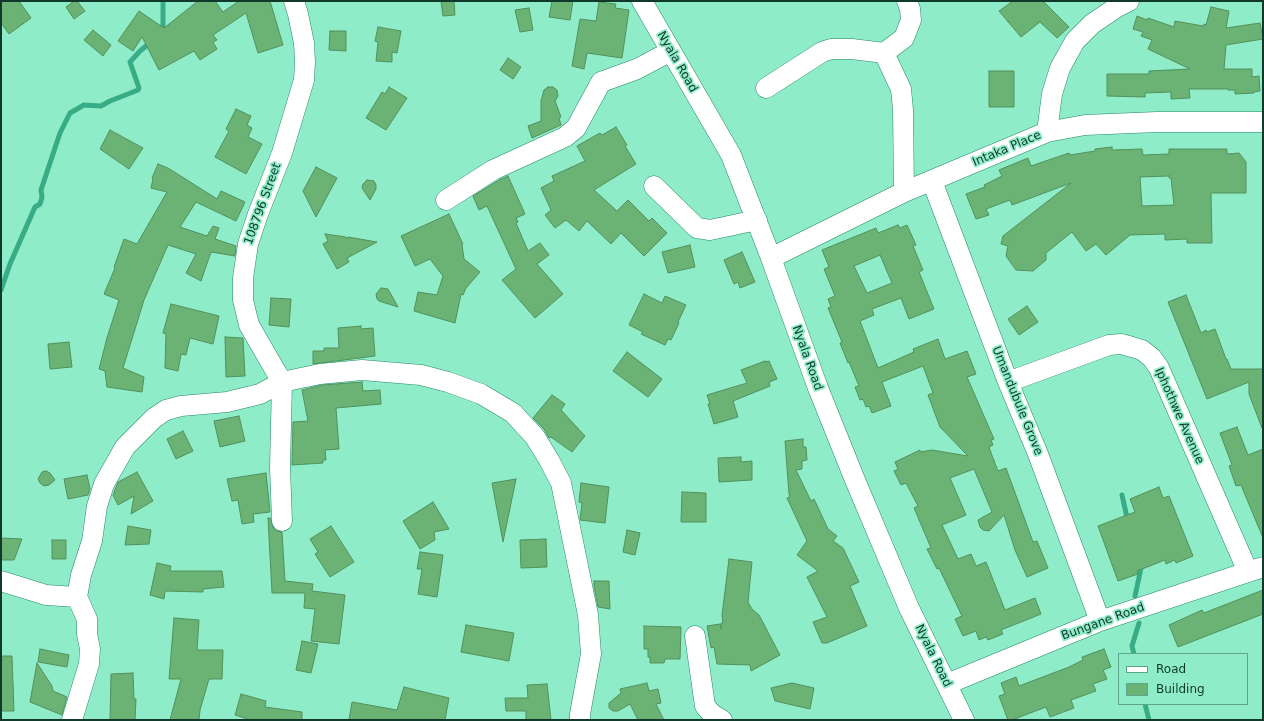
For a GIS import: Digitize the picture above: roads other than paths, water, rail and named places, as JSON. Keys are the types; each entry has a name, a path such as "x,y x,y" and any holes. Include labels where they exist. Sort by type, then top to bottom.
{"street":[{"name":"108796 Street","path":"282,382 249,325 243,300 243,278 248,244 282,153 304,80 304,43 294,1"},
{"name":"Nyala Road","path":"642,1 731,154 757,220 818,388 855,480 909,608 964,720"},
{"path":"766,88 822,52 831,49 852,49 884,53 904,38 910,20 910,9 907,1"},
{"path":"1047,132 1052,94 1060,68 1075,41 1092,24 1117,7 1129,1"},
{"path":"446,200 493,170 565,137 576,128 601,82 637,69 671,51"},
{"path":"884,53 901,90 903,110 904,192"},
{"name":"Intaka Place","path":"771,258 904,192 1047,132 1092,125 1156,122 1263,122"},
{"name":"Umandubule Grove","path":"932,181 1008,382 1038,454 1100,621"},
{"path":"654,186 697,228 710,230 757,220"},
{"name":"Iphothwe Avenue","path":"1008,382 1109,345 1121,344 1142,350 1152,358 1159,368 1256,570"},
{"path":"72,720 89,664 90,649 87,634 87,619 77,597 81,575 92,541 97,506 104,484 125,448 154,418 166,410 181,406 227,402 242,399 260,394 282,382 320,374 362,370 422,375 448,382 481,394 513,413 535,437 561,483 588,615 591,654 580,720"},
{"path":"282,382 280,467 282,521"},
{"name":"Bungane Road","path":"947,684 1100,621 1256,570"},
{"path":"1,581 46,595 77,597"},
{"path":"695,636 705,706 712,714 722,720"}],"waterway":[{"path":"163,1 163,34"},
{"path":"1,290 10,264 35,207 40,204 42,197 41,190 60,133 70,113 84,105 101,106 138,90 139,88 130,62 151,42"},
{"path":"1122,495 1128,522"},
{"path":"1135,596 1141,568 1140,564"},
{"path":"1134,653 1132,646 1139,623"},
{"path":"1145,705 1149,720"}]}
